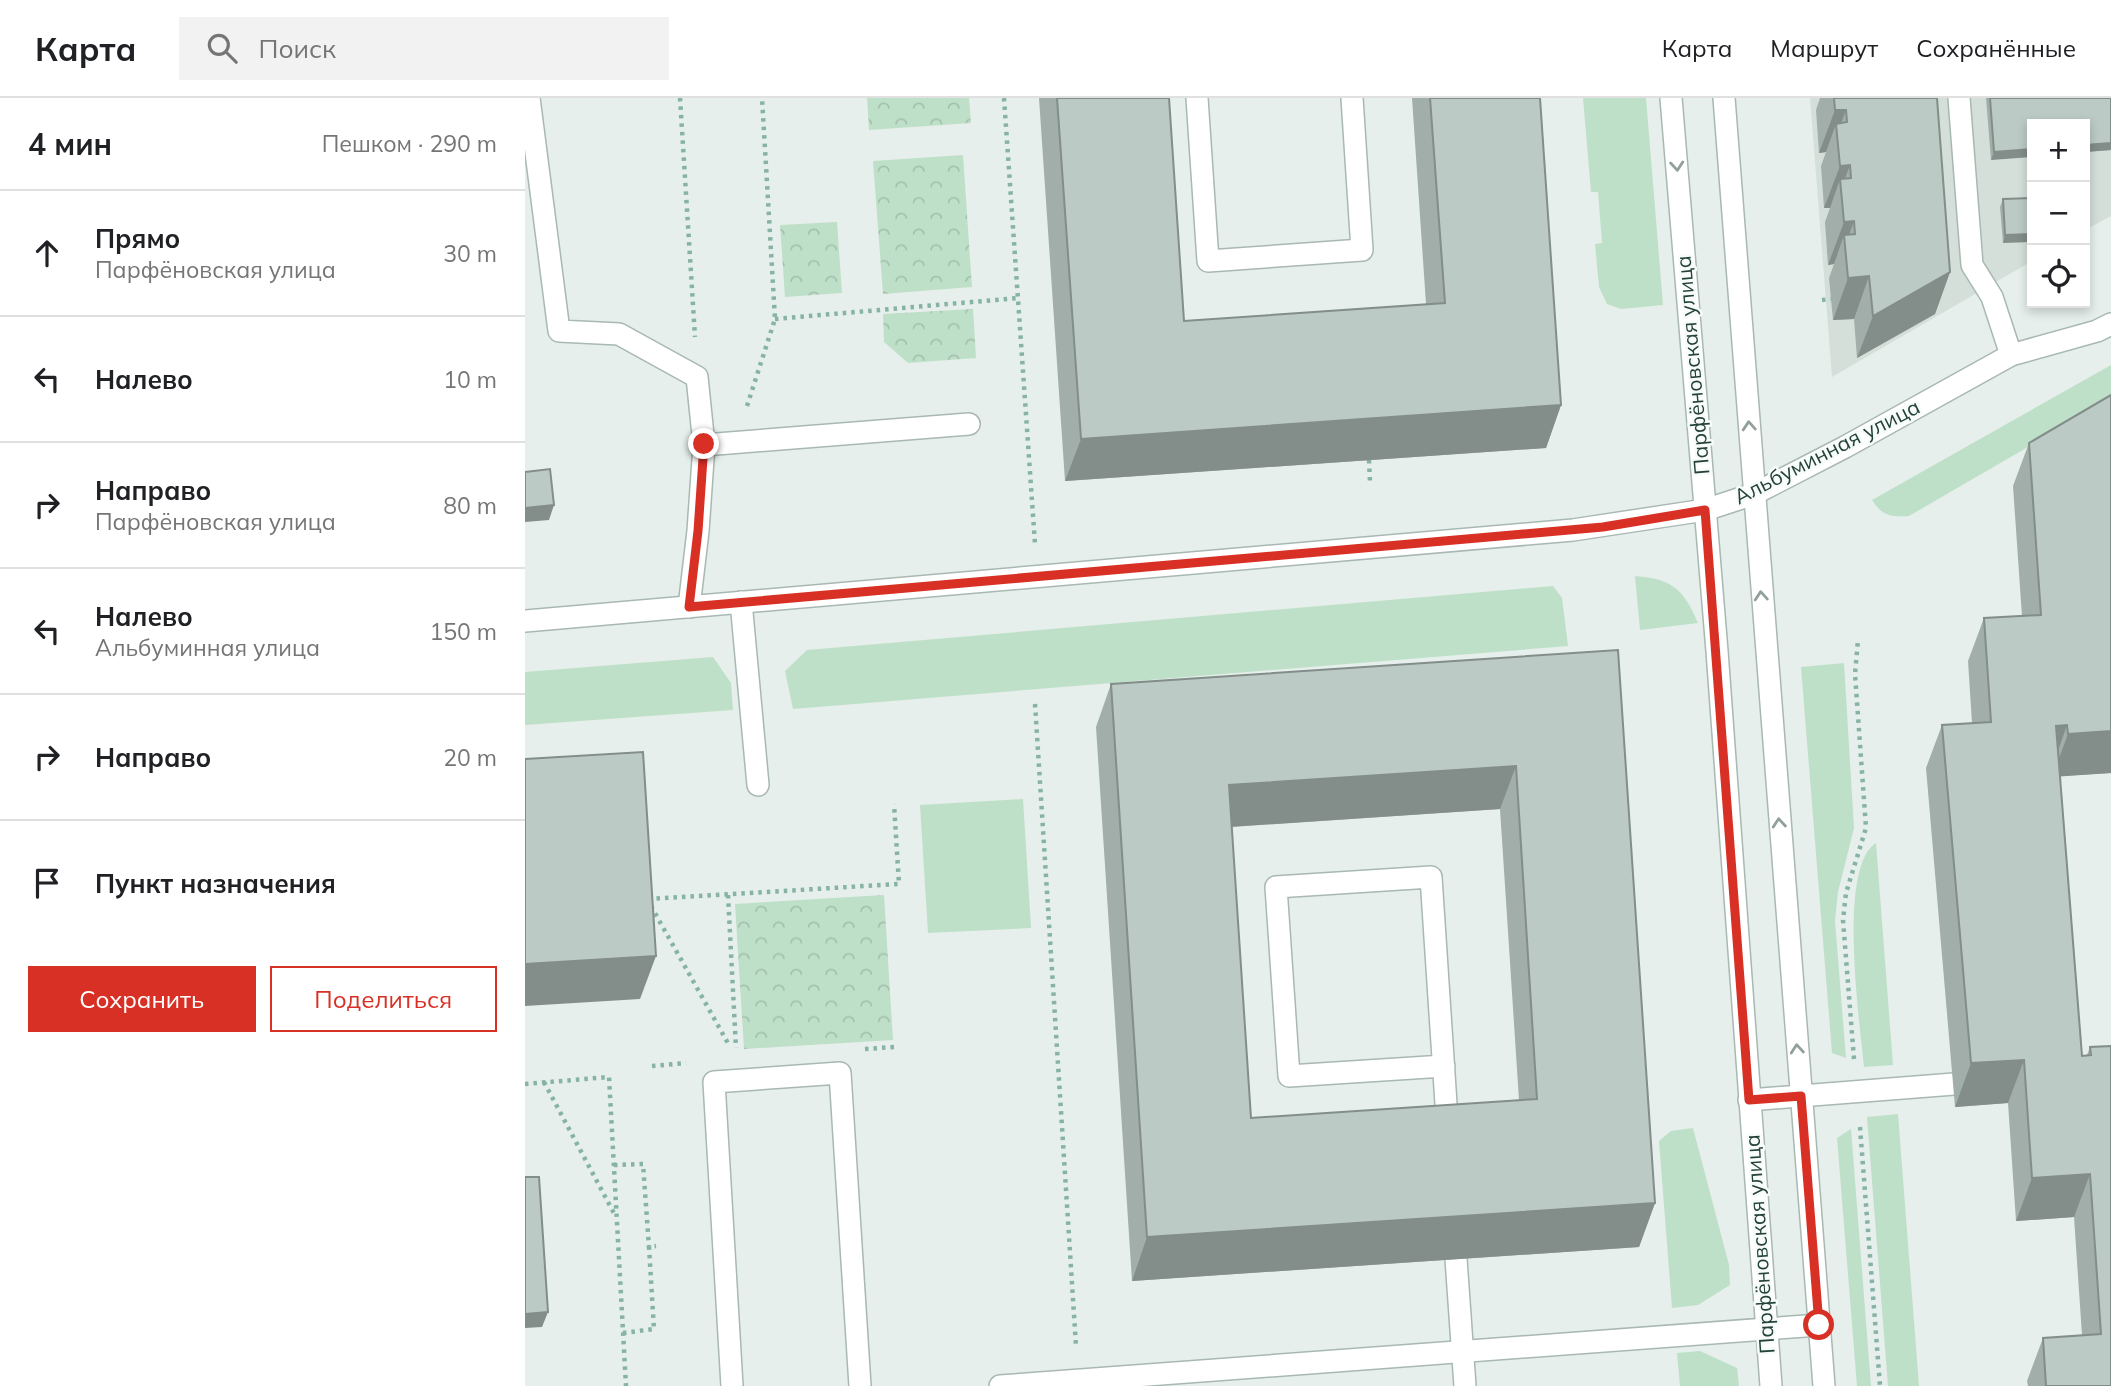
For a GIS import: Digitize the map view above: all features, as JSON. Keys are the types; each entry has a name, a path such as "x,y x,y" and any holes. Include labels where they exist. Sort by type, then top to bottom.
{"street":[{"path":"529,98 559,331 619,334 697,377 704,444 689,607"},
{"path":"1197,98 1208,261 1362,250 1352,98"},
{"name":"Парфёновская улица","path":"1671,98 1771,1386"},
{"path":"1724,98 1824,1386"},
{"path":"1959,98 1972,265 1992,297 2011,355"},
{"name":"Альбуминная улица","path":"525,621 1583,529 1705,510 1754,494 2011,355 2097,331 2111,324"},
{"path":"704,444 969,424"},
{"path":"741,602 758,785"},
{"path":"1444,1066 1289,1076 1276,887 1431,877 1444,1066 1449,1147"},
{"path":"732,1386 714,1082 840,1073 860,1386"},
{"path":"1749,1100 1954,1084"},
{"path":"1456,1259 1465,1386"},
{"path":"1000,1386 1819,1325"}],"path":[{"path":"680,98 697,377"},
{"path":"737,440 775,318 762,98"},
{"path":"1004,98 1033,524"},
{"path":"775,318 1018,298"},
{"path":"1822,300 1831,299"},
{"path":"1369,460 1370,482"},
{"path":"1858,640 1855,674 1866,828 1846,893 1843,920 1880,1386"},
{"path":"1035,704 1078,1380"},
{"path":"728,895 736,1058 647,900 899,884 894,804"},
{"path":"525,1084 609,1077 626,1386"},
{"path":"544,1082 617,1218"},
{"path":"614,1165 643,1164 654,1329 623,1333"},
{"path":"649,1247 656,1246"}],"shaded area":[{"path":"1810,98 2111,98 2111,216 2090,227 2090,119 2027,119 2027,264 1832,377"}],"green space":[{"path":"867,98 969,98 971,123 869,130"},
{"path":"1583,98 1646,98 1663,305 1621,309 1607,304 1599,287 1595,244 1602,243 1598,192 1591,192"},
{"path":"963,155 972,287 883,294 873,161"},
{"path":"837,222 842,293 785,297 780,225"},
{"path":"973,309 976,358 908,363 884,342 883,314"},
{"path":"2111,365 2111,399 1909,516 1887,514 1872,500"},
{"path":"1635,576 1659,580 1675,588 1687,602 1698,623 1640,630"},
{"path":"1553,586 1562,598 1568,646 793,709 785,671 807,650"},
{"path":"713,657 731,683 733,710 525,725 525,672"},
{"path":"1844,663 1854,828 1838,892 1835,921 1846,1058 1832,1053 1801,667"},
{"path":"1023,799 1031,928 928,933 920,805"},
{"path":"1876,843 1893,1065 1864,1067 1856,984 1854,913 1857,882 1864,858"},
{"path":"884,895 893,1040 744,1049 735,904"},
{"path":"1898,1114 1919,1386 1888,1386 1867,1117"},
{"path":"1693,1128 1729,1265 1730,1285 1698,1305 1672,1308 1659,1141 1671,1131"},
{"path":"1851,1129 1871,1386 1857,1386 1837,1138"},
{"path":"1700,1351 1737,1368 1739,1386 1680,1386 1677,1353"}],"building":[{"path":"1057,98 1169,98 1184,321 1445,303 1430,98 1540,98 1561,405 1081,439"},
{"path":"1834,98 1937,98 1950,272 1873,316 1869,276 1848,278 1844,235 1855,234 1854,221 1844,222 1840,179 1851,178 1850,165 1840,166 1836,124 1847,122 1846,110 1835,110"},
{"path":"1990,98 2111,98 2111,143 2090,145 2090,119 2027,119 2027,149 1994,152"},
{"path":"2027,198 2027,234 2005,235 2003,199"},
{"path":"2111,395 2111,731 2068,734 2067,725 2056,726 2082,1056 2091,1055 2090,1047 2111,1046 2111,1386 2046,1386 2043,1338 2101,1334 2090,1174 2032,1178 2024,1060 1971,1063 1942,725 1991,722 1984,618 2041,615 2029,443"},
{"path":"550,469 554,505 525,508 525,472"},
{"path":"1618,650 1655,1203 1147,1237 1111,684","holes":["1516,766 1537,1099 1251,1118 1229,785"]},
{"path":"643,752 656,956 525,964 525,759"},
{"path":"525,1177 539,1177 548,1312 525,1314"}],"route":[{"path":"704,444 689,607 1603,527 1705,510 1749,1100 1801,1096 1819,1325"}]}
